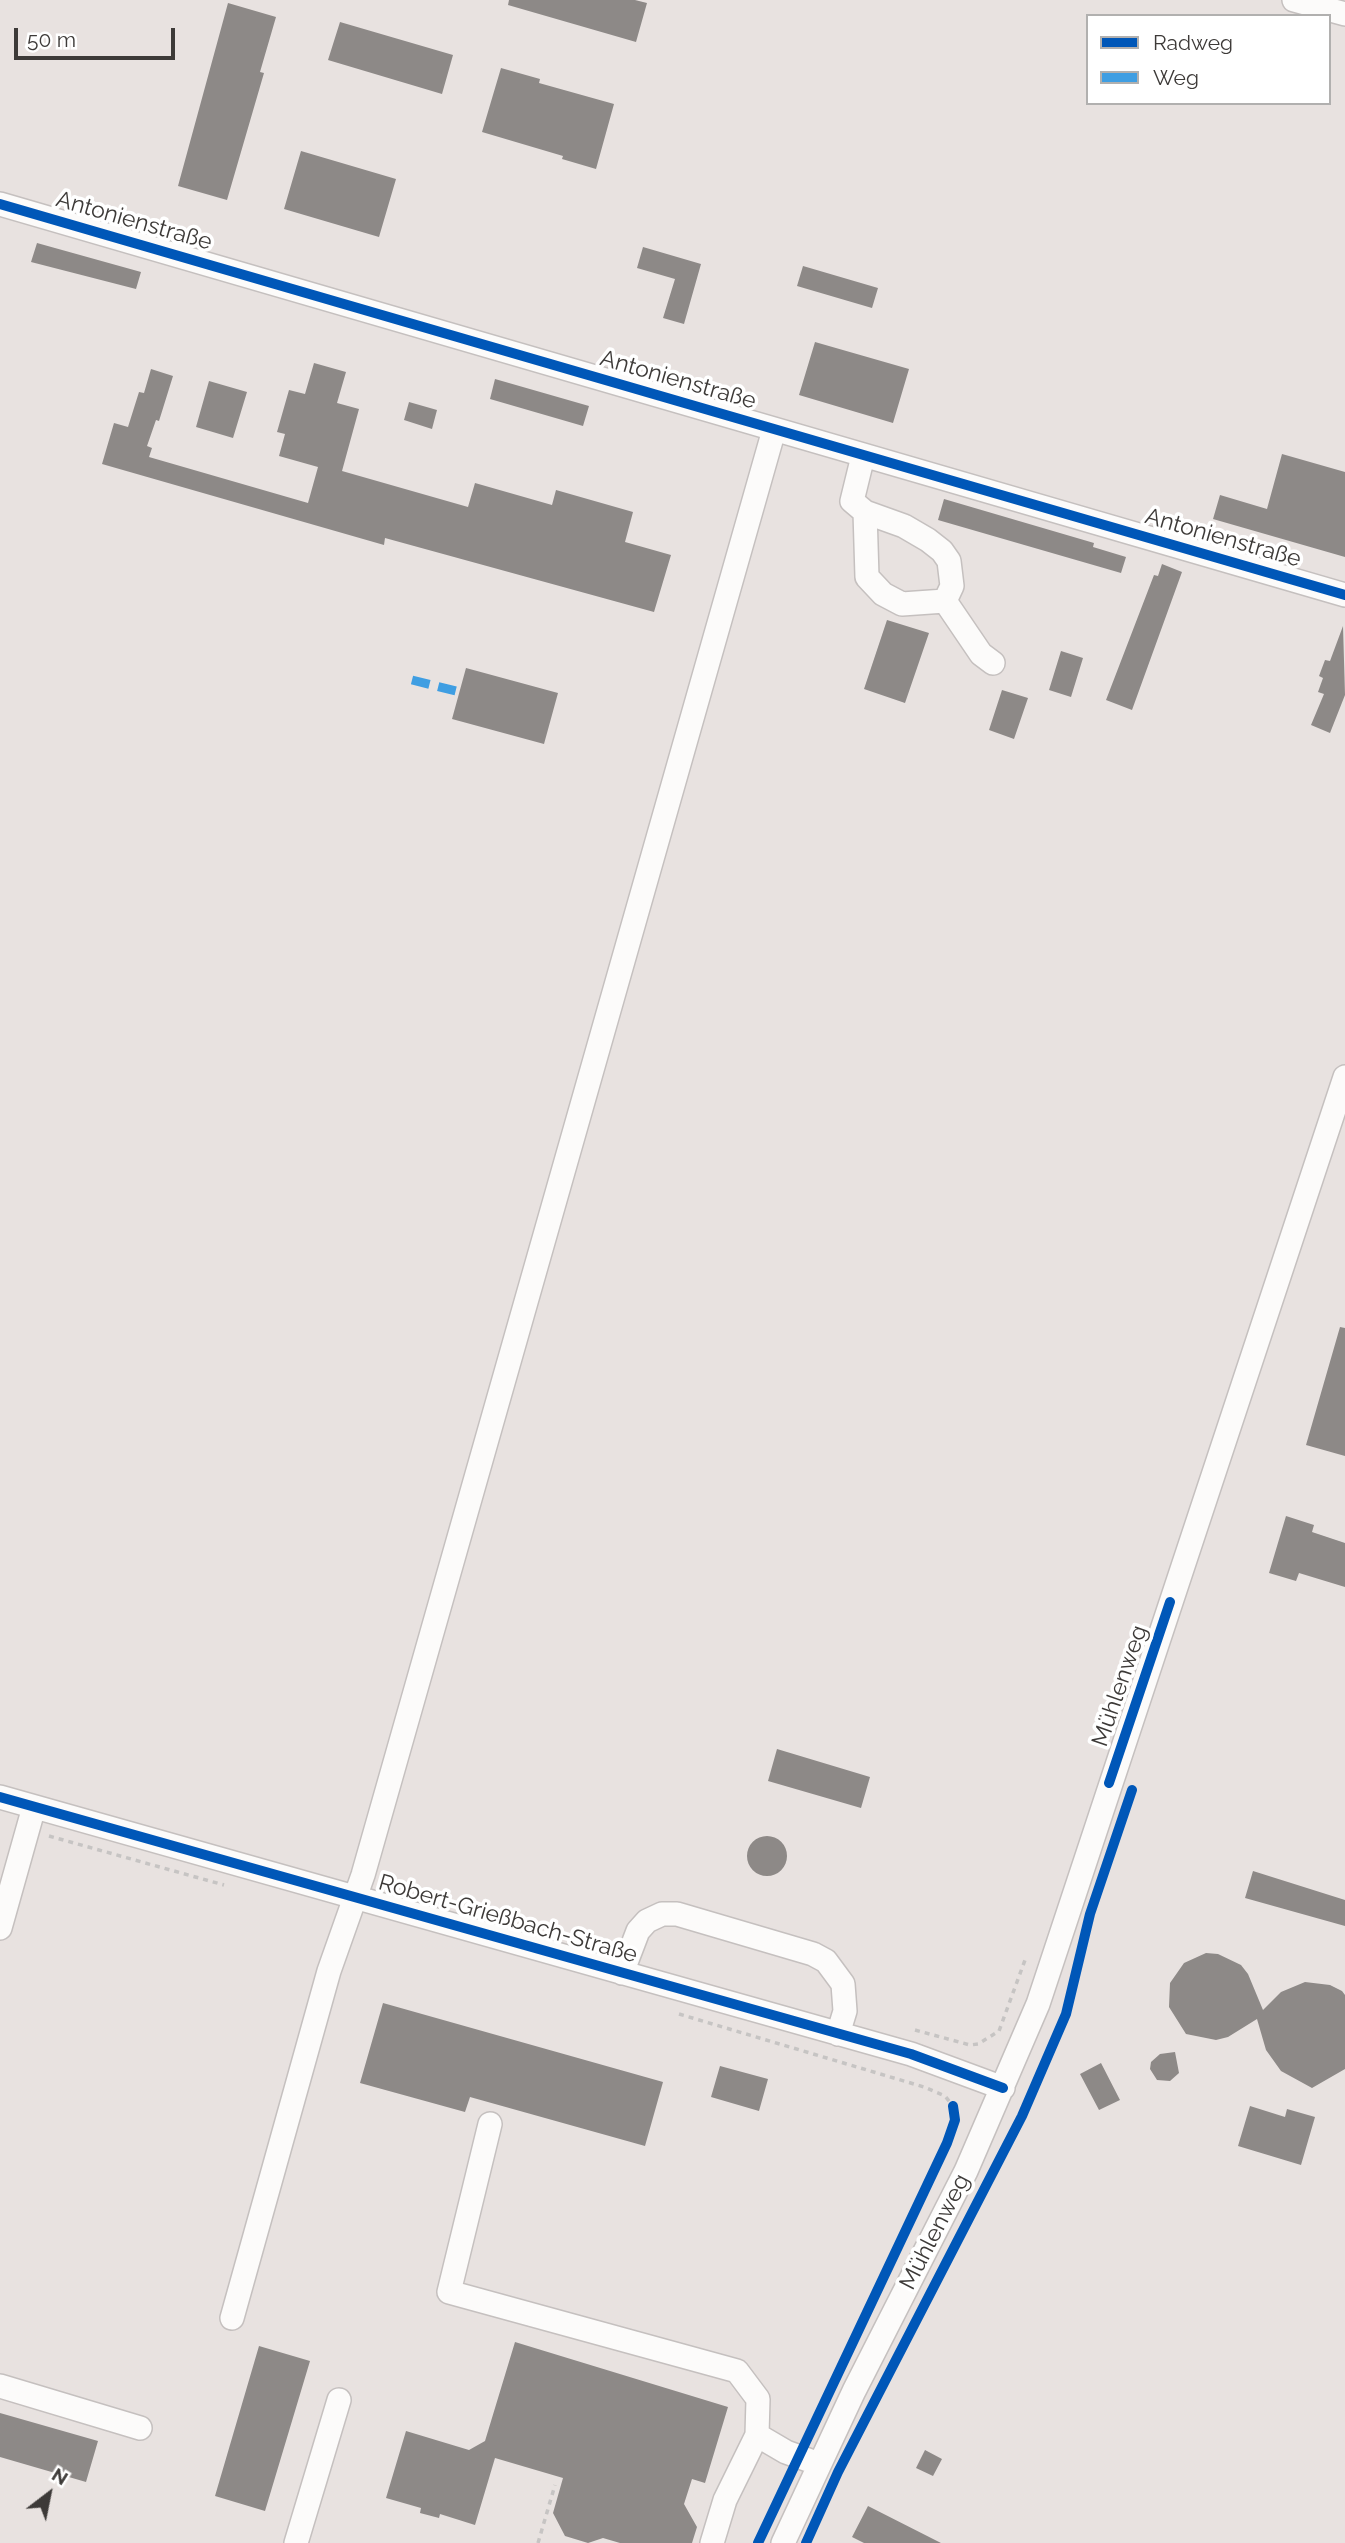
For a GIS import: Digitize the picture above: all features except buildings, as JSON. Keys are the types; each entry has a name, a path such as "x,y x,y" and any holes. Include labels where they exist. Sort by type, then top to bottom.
{"street":[{"path":"1294,0 1345,14"},
{"name":"Antonienstraße","path":"0,204 1345,595"},
{"path":"232,2318 329,1971 356,1898 774,430"},
{"path":"863,456 852,501 865,512 904,526 942,551 949,561 952,586 945,601"},
{"path":"865,512 867,577 883,594 902,604 945,601"},
{"path":"945,601 981,654 993,663"},
{"name":"Mühlenweg","path":"783,2543 819,2464 966,2171 1046,1980 1345,1077"},
{"name":"Robert-Grießbach-Straße","path":"0,1797 923,2058 1003,2088"},
{"path":"0,1928 34,1807"},
{"path":"622,1973 629,1950 642,1926 662,1914 677,1914 813,1954 826,1961 843,1984 845,2011 838,2034"},
{"path":"490,2124 449,2292 737,2371 758,2399 757,2435 725,2500 712,2543"},
{"path":"0,2386 140,2428"},
{"path":"296,2543 339,2400"},
{"path":"757,2435 786,2452 819,2464"}],"path":[{"path":"28,1830 227,1886"},
{"path":"907,2028 970,2045 978,2044 999,2031 1025,1960"},
{"path":"675,2013 924,2087 945,2096 953,2106"},
{"path":"538,2543 555,2485"}],"marked path":[{"path":"412,680 460,692"}],"cycle path":[{"path":"0,204 1345,595"},
{"path":"1109,1783 1170,1602"},
{"path":"806,2543 838,2472 1022,2116 1066,2014 1090,1914 1132,1790"},
{"path":"0,1797 911,2054 1003,2088"},
{"path":"758,2543 947,2143 955,2120 953,2106"}]}
